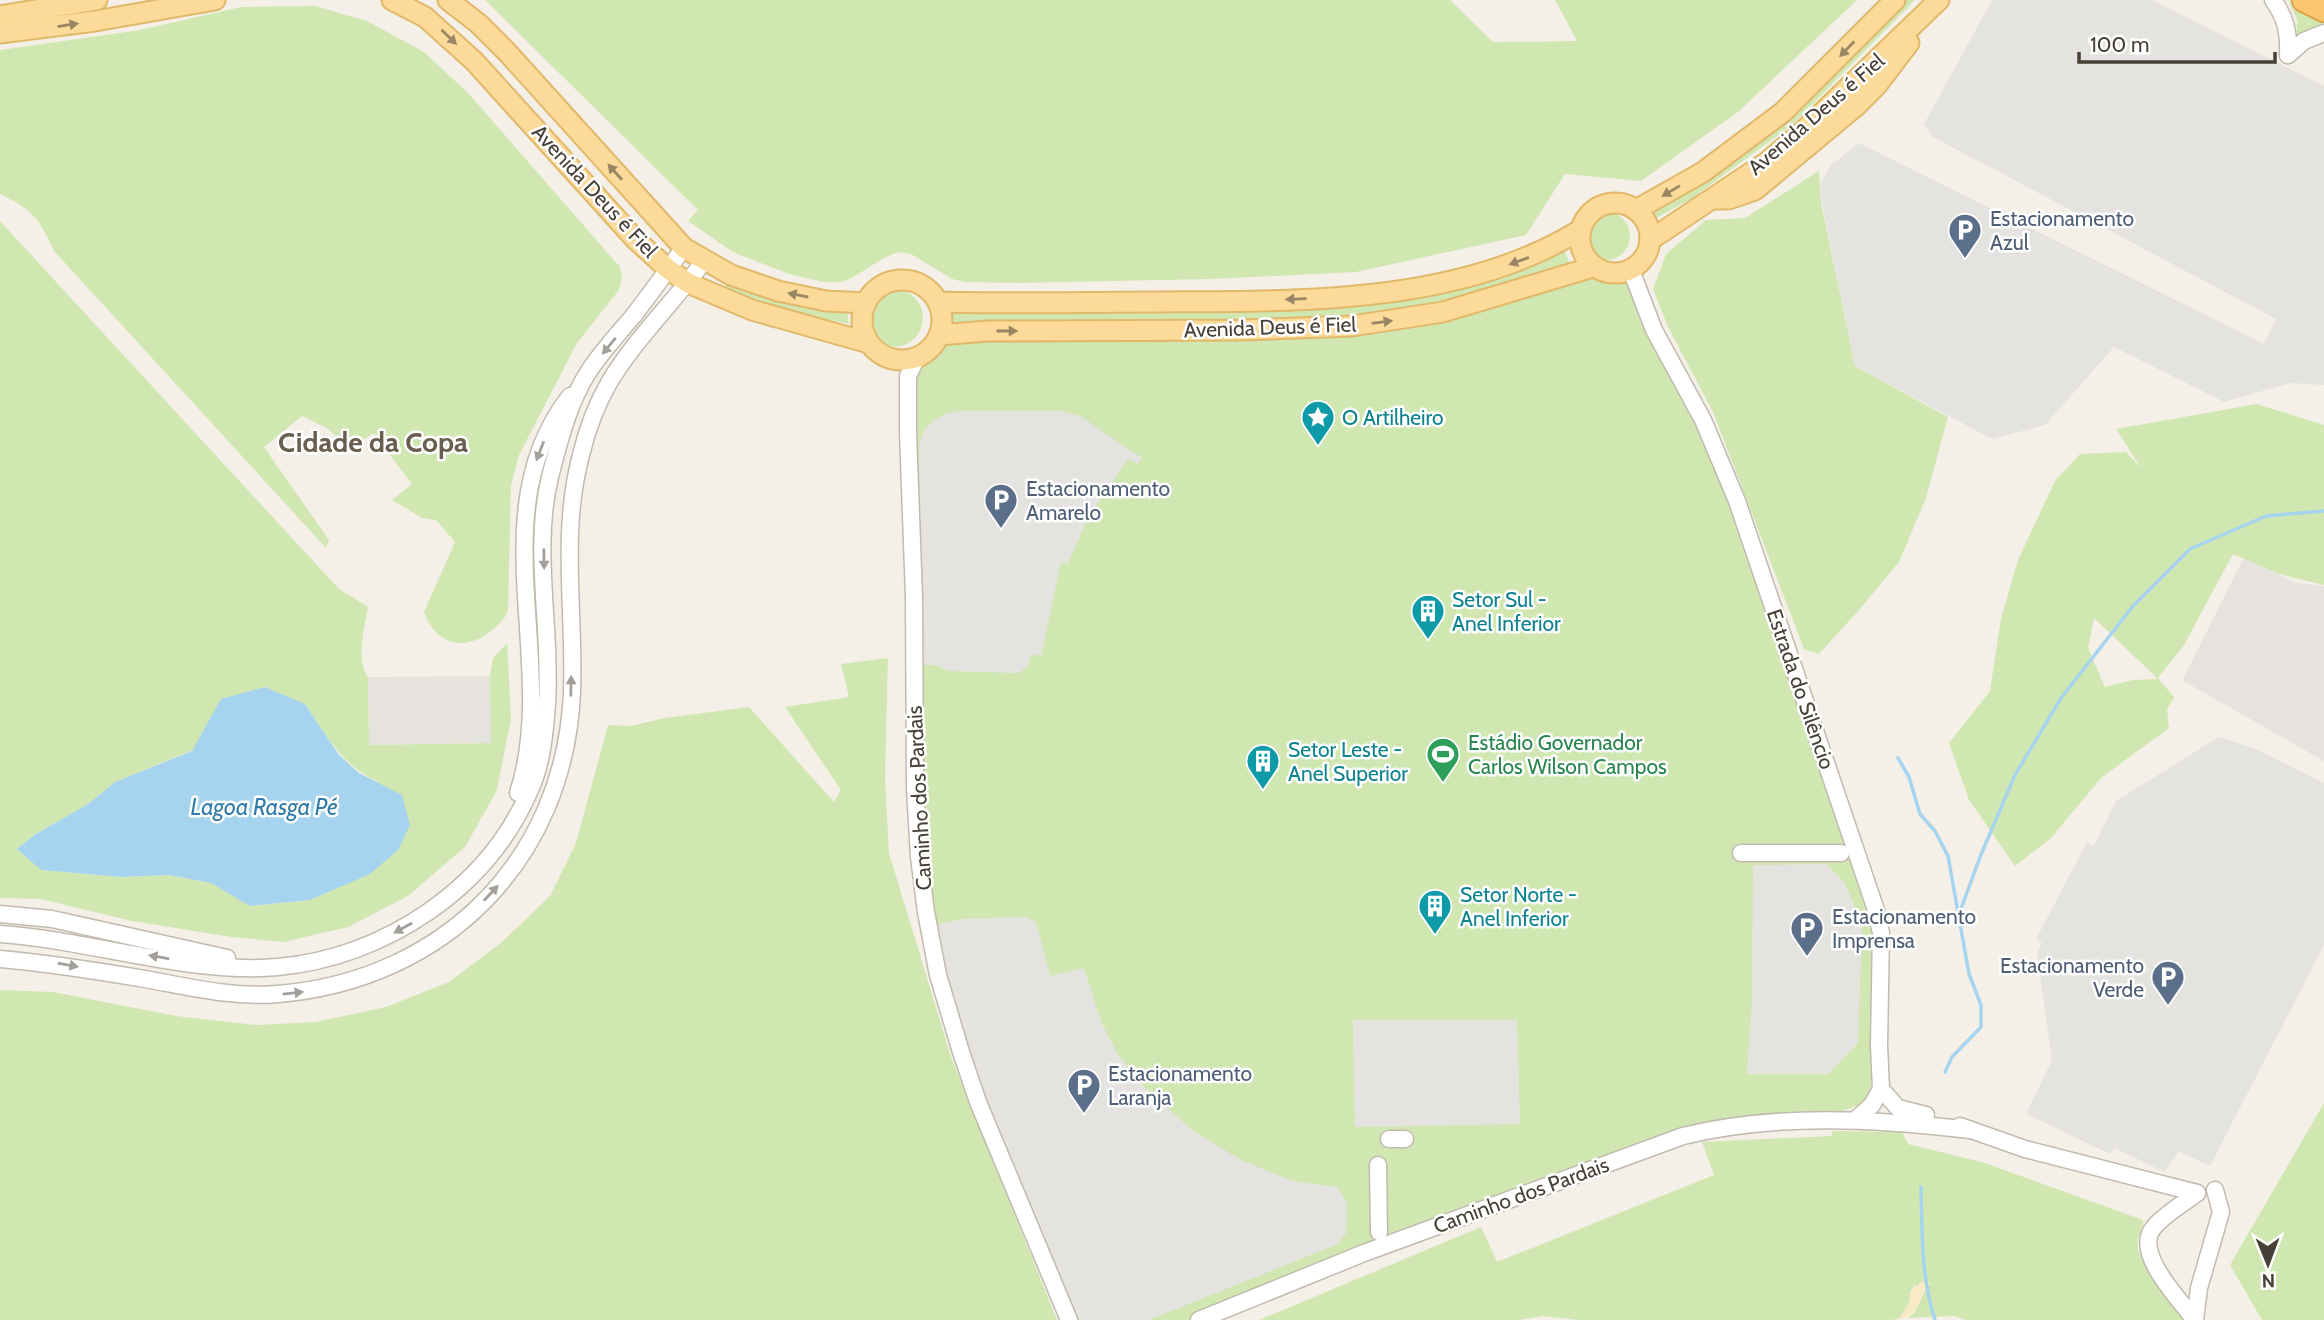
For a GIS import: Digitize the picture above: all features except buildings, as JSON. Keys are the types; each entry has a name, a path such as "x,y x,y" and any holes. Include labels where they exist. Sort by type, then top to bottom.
{"highway":[{"path":"2304,0 2324,10"}],"main road":[{"path":"0,16 97,0"},
{"path":"0,33 61,26 215,0"},
{"name":"Avenida Deus é Fiel","path":"392,0 425,17 474,61 636,240 668,269 688,283 752,310 869,343"},
{"name":"Avenida Deus é Fiel","path":"448,0 480,24 506,51 684,248 731,275 778,291 826,301 866,303"},
{"name":"Avenida Deus é Fiel","path":"1636,210 1703,172 1783,112 1895,0"},
{"name":"Avenida Deus é Fiel","path":"1650,240 1767,162 1802,132 1935,4"},
{"path":"1614,203 1636,210 1644,219 1650,240 1648,251 1641,262 1631,270 1609,274 1593,267 1581,251 1580,230 1584,219 1603,205 1614,203"},
{"name":"Avenida Deus é Fiel","path":"938,302 1237,301 1345,297 1424,286 1489,271 1526,259 1580,230"},
{"name":"Avenida Deus é Fiel","path":"939,335 987,331 1255,330 1352,326 1443,312 1593,267"},
{"path":"902,280 923,286 938,302 942,313 939,335 932,346 902,368 869,343 862,324 866,303 881,286 902,280"}],"street":[{"path":"2273,0 2286,20 2288,55 2304,41 2324,33"},
{"path":"0,934 71,941 192,963 274,967 302,964 383,939 416,921 449,897 473,874 504,836 530,791 541,751 548,701 545,505 562,436 588,372 684,248"},
{"path":"0,959 58,964 217,992 274,995 329,987 397,965 434,944 467,918 497,887 528,844 548,808 560,774 572,693 568,563 571,505 581,455 595,412 610,382 632,350 704,261"},
{"name":"Estrada do Silêncio","path":"1631,270 1654,330 1703,421 1737,501 1876,910 1881,933 1881,1089"},
{"name":"Caminho dos Pardais","path":"902,368 914,597 915,789 920,870 926,912 938,975 965,1064 998,1151 1069,1320"},
{"path":"1741,853 1841,853"},
{"path":"0,914 52,919 274,967"},
{"path":"1855,1119 1872,1105 1881,1089 1898,1108 1945,1120 2025,1149 2197,1193 2153,1227 2147,1248 2150,1258 2195,1320"},
{"name":"Caminho dos Pardais","path":"1199,1320 1364,1254 1683,1136 1733,1126 1855,1119 1970,1130"},
{"path":"1378,1165 1379,1232"},
{"path":"2195,1320 2199,1288 2221,1212 2215,1190"}],"shaded area":[{"name":"Estacionamento Azul","path":"1992,0 2152,0 2324,86 2324,385 2291,383 2224,402 2114,347 2045,425 1992,439 1855,366 1820,193 1821,183 1830,166 1859,143 2264,344 2276,319 1933,137 1924,124"},
{"name":"Estacionamento Amarelo","path":"958,411 1061,411 1080,416 1142,458 1137,464 1128,459 1088,517 1068,564 1061,562 1041,656 1031,654 1028,666 1019,673 948,671 936,665 923,665 919,445 924,431 933,421"},
{"path":"2246,559 2296,583 2324,586 2324,761 2183,679 2242,561"},
{"path":"490,676 491,743 369,745 368,677"},
{"name":"Estacionamento Verde","path":"2219,737 2256,749 2324,783 2324,945 2210,1166 2179,1151 2164,1172 2115,1148 2110,1154 2026,1114 2052,1060 2037,954 2042,943 2036,939 2087,842 2094,846 2116,801"},
{"name":"Estacionamento Imprensa","path":"1826,864 1845,883 1862,927 1858,1043 1828,1074 1747,1074 1752,998 1753,865"},
{"name":"Estacionamento Laranja","path":"1025,917 1036,922 1050,976 1084,968 1102,1024 1117,1053 1142,1085 1193,1131 1241,1160 1292,1181 1337,1187 1347,1203 1346,1233 1338,1244 1149,1320 1081,1320 1078,1317 981,1085 950,990 935,925 962,919"},
{"path":"1353,1020 1517,1020 1520,1124 1355,1127"}],"green space":[{"path":"485,0 1450,0 1493,42 1577,41 1555,0 1857,0 1738,112 1641,181 1565,174 1526,235 1356,272 1211,279 1017,283 964,282 952,279 911,254 898,252 852,278 841,282 823,282 789,274 733,252 688,221 698,210"},
{"path":"1898,0 1915,0 1792,125 1691,199 1647,223 1638,205 1751,137"},
{"path":"2288,0 2324,16 2324,27 2297,39 2297,20"},
{"path":"315,6 367,21 424,52 468,93 620,267 622,276 619,290 577,343 519,455 511,485 508,610 491,631 471,642 452,642 443,638 429,623 424,612 455,542 436,520 422,518 392,500 412,484 373,433 352,449 325,427 302,416 264,447 329,540 326,548 54,251 34,216 0,194 0,50 140,30 241,7"},
{"path":"1819,171 1821,202 1855,366 1948,417 1926,498 1899,562 1819,654 1804,649 1713,412 1668,327 1653,289 1666,254 1706,220 1745,218"},
{"path":"1606,212 1623,219 1630,236 1623,253 1606,260 1589,253 1582,236 1589,219"},
{"path":"0,221 339,589 368,607 361,653 368,677 369,745 491,743 490,676 493,658 507,643 511,718 497,790 465,847 408,896 348,927 284,942 231,937 132,921 41,899 0,898","holes":["305,704 344,758 378,782 310,900 251,906 211,883 169,875 121,877 41,870 17,849 36,834 88,804 115,782"]},
{"path":"1561,244 1570,263 1517,283 1418,308 1245,322 942,326 942,306 1315,304"},
{"path":"1631,270 1703,420 1876,910 1879,1045 1869,1101 1837,1113 1753,1117 1199,1320 1069,1320 978,1102 922,884 912,365 945,334 1352,326 1565,275 1621,273"},
{"path":"729,283 802,305 847,311 849,324 792,312 722,289"},
{"path":"888,289 900,289 915,297 923,312 923,324 915,339 900,347 888,347 873,339 865,324 865,312 873,297"},
{"path":"2257,404 2324,425 2324,585 2279,574 2233,554 2184,645 2158,678 2174,697 2167,710 2169,728 2101,778 2051,838 2015,866 1969,800 1949,743 1990,691 2001,618 2018,560 2055,481 2080,454 2126,452 2141,468 2116,429","holes":["2094,618 2157,678 2133,680 2105,687 2088,648"]},
{"path":"888,658 885,778 889,853 951,1057 1057,1320 0,1320 0,990 53,992 176,1016 257,1025 316,1022 386,1007 449,982 502,942 550,896 576,843 608,725 631,726 665,718 749,707 834,802 841,790 785,707 849,697 841,664"},
{"path":"2324,1103 2324,1320 2262,1320 2230,1265"},
{"path":"1833,1131 1902,1132 1908,1144 1985,1163 2143,1220 2138,1243 2140,1254 2151,1274 2189,1320 1966,1320 1954,1316 1907,1318 1915,1312 1927,1286 1914,1286 1910,1292 1910,1301 1899,1319 1890,1320 1578,1320 1542,1316 1519,1320 1259,1320 1481,1227 1497,1262 1714,1175 1702,1142 1831,1136"}],"sand":[{"path":"1922,1281 1931,1283 1911,1314 1899,1319 1910,1301 1910,1293"}],"water":[{"name":"Lagoa Rasga Pé","path":"265,687 305,704 339,755 359,773 402,795 410,825 398,850 370,874 310,900 250,906 211,883 169,875 121,877 41,870 17,849 36,834 88,804 115,782 192,751 221,699"}],"waterway":[{"path":"1958,917 2015,775 2061,698 2133,606 2190,549 2266,516 2324,511"},
{"path":"1898,758 1909,777 1920,814 1935,831 1948,856 1969,974 1981,1005 1981,1027 1952,1057 1945,1072"},
{"path":"1921,1187 1925,1271 1935,1320"}],"place":[{"name":"Estacionamento Azul","path":"1965,260"},
{"name":"O Artilheiro","path":"1318,447"},
{"name":"Estacionamento Amarelo","path":"1001,530"},
{"name":"Setor Sul - Anel Inferior","path":"1428,641"},
{"name":"Estádio Governador Carlos Wilson Campos","path":"1443,784"},
{"name":"Setor Leste - Anel Superior","path":"1263,791"},
{"name":"Setor Norte - Anel Inferior","path":"1435,936"},
{"name":"Estacionamento Imprensa","path":"1807,958"},
{"name":"Estacionamento Verde","path":"2168,1007"},
{"name":"Estacionamento Laranja","path":"1084,1115"}],"district":[{"name":"Cidade da Copa","path":"373,442"}]}
